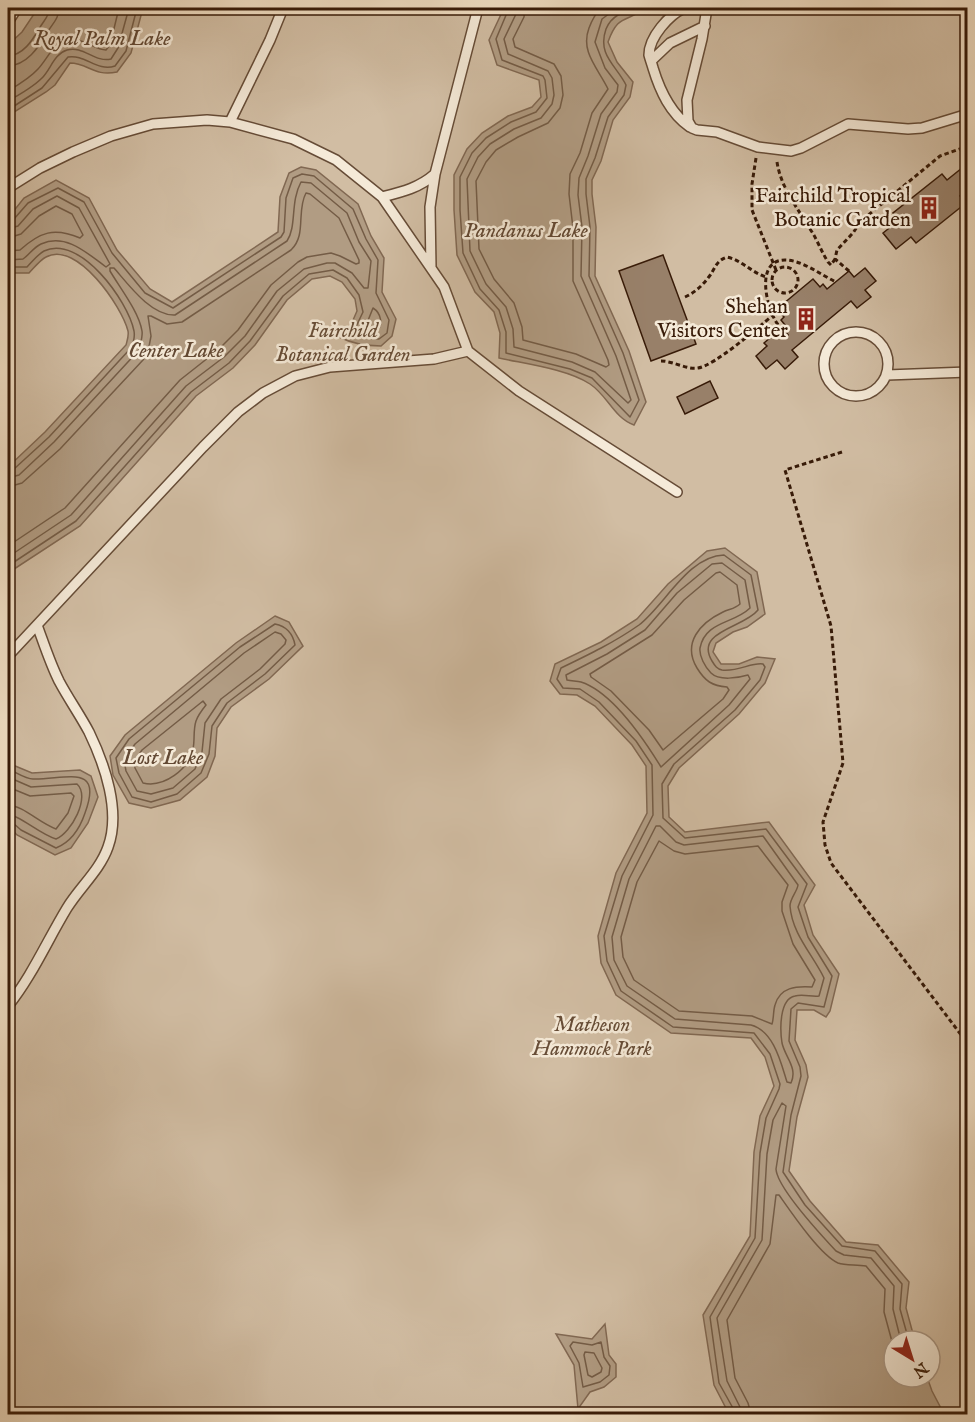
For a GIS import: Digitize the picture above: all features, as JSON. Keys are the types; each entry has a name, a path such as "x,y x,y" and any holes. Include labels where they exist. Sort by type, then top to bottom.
{"lane":[{"path":"8,22 17,8"},
{"path":"231,122 283,8"},
{"path":"432,268 430,207 435,174 478,8"},
{"path":"684,8 676,12 653,39 649,55 657,82 669,106 680,120 696,130 717,132 758,147 796,150 848,124 922,128 968,114"},
{"path":"692,128 688,121 687,100 705,26 707,8"},
{"path":"651,61 670,43 705,26"},
{"path":"8,188 57,159 99,140 167,122 207,120 231,122 293,139 336,160 382,197 444,287 468,351 519,391 677,492"},
{"path":"382,197 410,191 435,174"},
{"path":"853,332 867,334 879,341 887,353 889,361 887,375 882,384 865,396 845,395 836,390 825,373 826,352 840,337 853,332"},
{"path":"8,656 203,447 238,412 272,387 295,376 330,367 434,359 468,351"},
{"path":"887,375 968,372"},
{"path":"8,1006 26,981 69,905 102,861 110,840 113,823 110,797 99,756 49,660 37,625"}],"path":[{"path":"778,150 778,169 790,198 831,265 836,252 854,233 864,218 940,156 968,146"},
{"path":"758,147 752,184 752,210 776,270"},
{"path":"685,297 706,281 717,262 727,257 735,259 748,270 766,277"},
{"path":"835,259 849,271"},
{"path":"788,336 773,315 768,301 766,277 773,265 780,261 791,261 836,282"},
{"path":"786,267 796,274 798,282 794,292 782,293 774,289 771,280 776,270 786,267"},
{"path":"661,361 678,363 696,369 703,367 734,347 773,315"},
{"path":"842,452 785,470 831,626 843,763 824,822 825,845 831,863 968,1044"}],"green space":[{"path":"8,8 967,8 967,1414 8,1414"}],"water":[{"name":"Royal Palm Lake","path":"38,8 143,8 131,53 117,72 102,73 70,63 55,85 8,116 8,45 22,32"},
{"name":"Pandanus Lake","path":"504,8 647,8 619,23 608,42 617,62 633,82 630,97 613,120 601,161 592,180 596,227 595,276 629,351 646,402 634,425 621,417 602,394 581,379 570,374 499,358 500,333 494,312 475,292 457,255 454,175 467,149 482,133 508,116 532,107 541,97 539,80 497,65 489,40"},
{"name":"Center Lake","path":"301,167 316,170 358,204 371,236 384,258 382,292 396,319 392,336 381,346 360,344 339,337 340,332 350,327 357,311 355,299 342,282 330,276 312,279 287,300 255,345 233,368 196,396 80,526 8,573 8,467 45,432 126,345 128,331 108,293 84,267 71,258 58,254 46,257 29,273 8,273 8,218 24,198 56,180 89,198 117,250 150,289 172,302 278,232 280,197 289,173"},
{"path":"725,548 757,572 765,614 747,627 733,632 716,643 713,652 721,664 739,664 757,657 775,659 765,683 739,714 679,768 668,786 669,817 685,832 769,822 815,885 804,905 813,935 839,974 830,1011 826,1017 814,1010 797,1010 795,1040 806,1065 808,1077 797,1117 789,1171 810,1201 846,1242 878,1245 909,1282 906,1308 912,1329 882,1329 882,1389 931,1389 944,1414 729,1414 714,1385 703,1315 750,1236 754,1152 760,1116 774,1086 765,1057 751,1038 671,1033 616,995 601,963 598,936 616,873 647,813 646,766 632,745 595,706 577,695 560,694 550,681 555,664 601,642 637,619 668,584 707,551"},
{"name":"Lost Lake","path":"275,616 289,622 303,646 269,679 231,707 217,728 215,756 207,777 180,800 151,808 129,803 113,775 110,756 125,735 236,643"},
{"path":"8,763 32,773 80,770 91,776 98,797 88,823 71,848 55,855 17,835 8,826"},
{"path":"605,1324 609,1355 616,1364 616,1377 604,1387 590,1392 578,1409 574,1365 556,1334 592,1339"}],"building":[{"name":"Fairchild Tropical Botanic Garden","path":"962,168 968,175 968,191 960,196 966,203 916,243 911,237 896,249 883,233 898,221 893,213 942,174 947,180"},
{"path":"663,255 696,344 651,361 619,271"},
{"name":"Shehan Visitors Center","path":"865,268 876,281 865,290 871,297 857,308 851,301 792,350 798,357 785,369 777,360 766,369 756,356 767,346 764,343 785,325 781,320 784,317 777,309 813,279 820,287 823,284 827,289 849,271 854,277"},
{"path":"710,381 718,398 685,414 677,397"}],"place":[{"name":"Fairchild Tropical Botanic Garden","path":"929,208"},
{"name":"Shehan Visitors Center","path":"806,319"}],"park label":[{"name":"Fairchild Botanical Garden","path":"343,343"},
{"name":"Matheson Hammock Park","path":"592,1037"}]}
